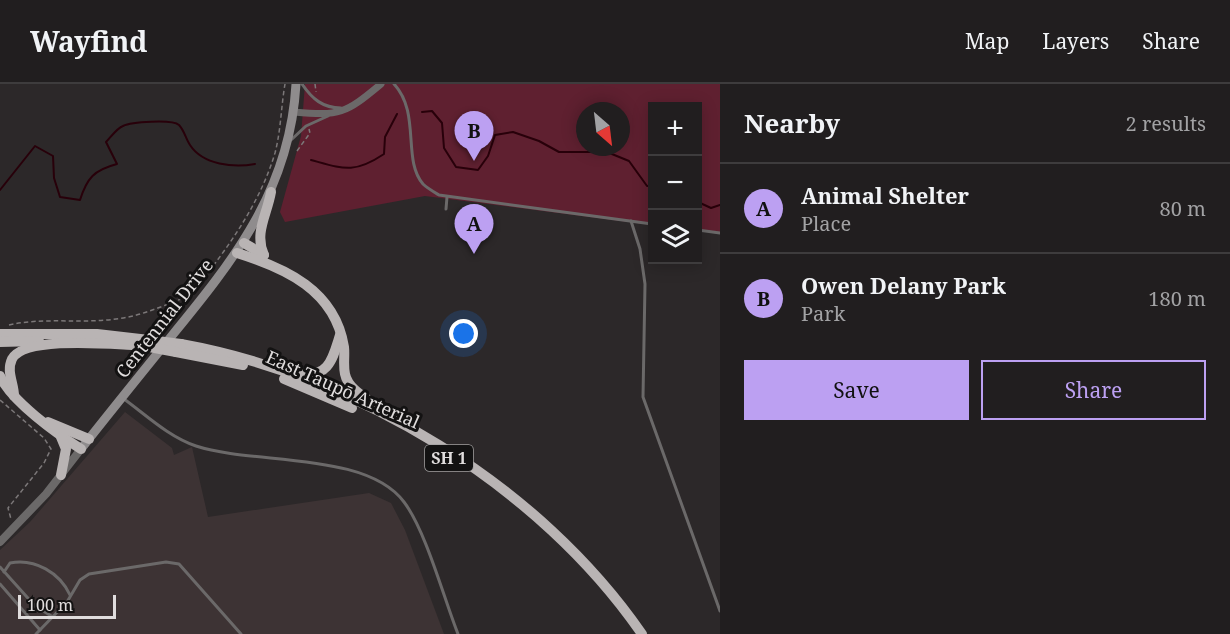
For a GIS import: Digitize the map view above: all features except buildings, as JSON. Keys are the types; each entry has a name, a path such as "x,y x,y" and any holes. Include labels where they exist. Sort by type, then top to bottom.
{"highway":[{"path":"264,255 258,235 268,212 271,192"},
{"path":"244,243 264,255 275,266"},
{"path":"237,253 275,266 303,281 319,294 331,311 340,335 348,382 394,419"},
{"name":"East Taupō Arterial","path":"2,330 97,334 142,344"},
{"path":"230,354 245,355 303,373 318,373 331,364 340,335"},
{"name":"East Taupō Arterial","path":"0,342 83,340 230,354 304,379 394,419 463,460 519,502 586,567 642,634"},
{"path":"14,396 9,368 15,355 21,350 36,346 79,343 142,344"},
{"name":"East Taupō Arterial","path":"179,348 255,368 288,381 388,423 449,458 529,517 555,540 594,582 634,634"},
{"path":"0,376 6,390 26,409 61,437 81,449"},
{"path":"45,422 89,439"},
{"path":"61,437 66,449 61,475"}],"main road":[{"name":"Centennial Drive","path":"81,449 244,243 271,192 287,143 294,112 296,84"}],"street":[{"path":"294,112 330,115 353,106 381,84"},
{"name":"Centennial Drive","path":"0,542 14,529 81,449"}],"lane":[{"path":"302,84 311,96 323,105 336,108 353,106"},
{"path":"394,84 408,106 416,172 423,183 438,195 648,223"},
{"path":"287,143 306,126 330,115"},
{"path":"446,209 447,196"},
{"path":"631,221 640,249 645,284 643,397 720,611"},
{"path":"702,230 720,232"},
{"path":"122,398 174,435 195,446 351,471 385,484 404,501 416,522 458,634"},
{"path":"4,572 10,563 26,561 60,577 70,595"},
{"path":"36,634 67,602 80,580 89,574 166,562 179,564 241,634"},
{"path":"0,567 35,606 53,617"},
{"path":"0,584 40,630"}],"path":[{"path":"166,324 239,228 256,199 275,150 285,84"},
{"path":"312,95 316,91 315,84"},
{"path":"297,151 310,133 308,128"},
{"path":"2,330 29,321 116,319 157,309 187,296"},
{"path":"157,309 169,321"},
{"path":"0,400 44,438 51,448 45,463 8,508 14,529"}],"shaded area":[{"path":"305,84 720,84 720,233 702,231 702,102 648,102 648,224 425,196 285,222 280,212 301,136"},
{"path":"125,412 172,448 174,455 192,447 208,517 369,493 391,503 405,530 444,634 0,634 0,550 30,522"}],"waterway":[{"path":"422,112 432,111 442,123 444,148 456,167 478,170 488,156 495,135 513,132 539,141 559,152 607,152 629,161 648,186"},
{"path":"311,160 349,168 365,165 384,154 385,137 397,114"},
{"path":"0,190 35,146 53,156 54,178 60,197 80,200 92,176 117,164 106,142 121,127 142,122 168,122 179,125 196,152 211,161 238,166 255,164"},
{"path":"702,204 711,208 720,205"}],"place":[{"name":"Owen Delany Park","path":"474,161"},
{"name":"Animal Shelter","path":"474,254"}]}
